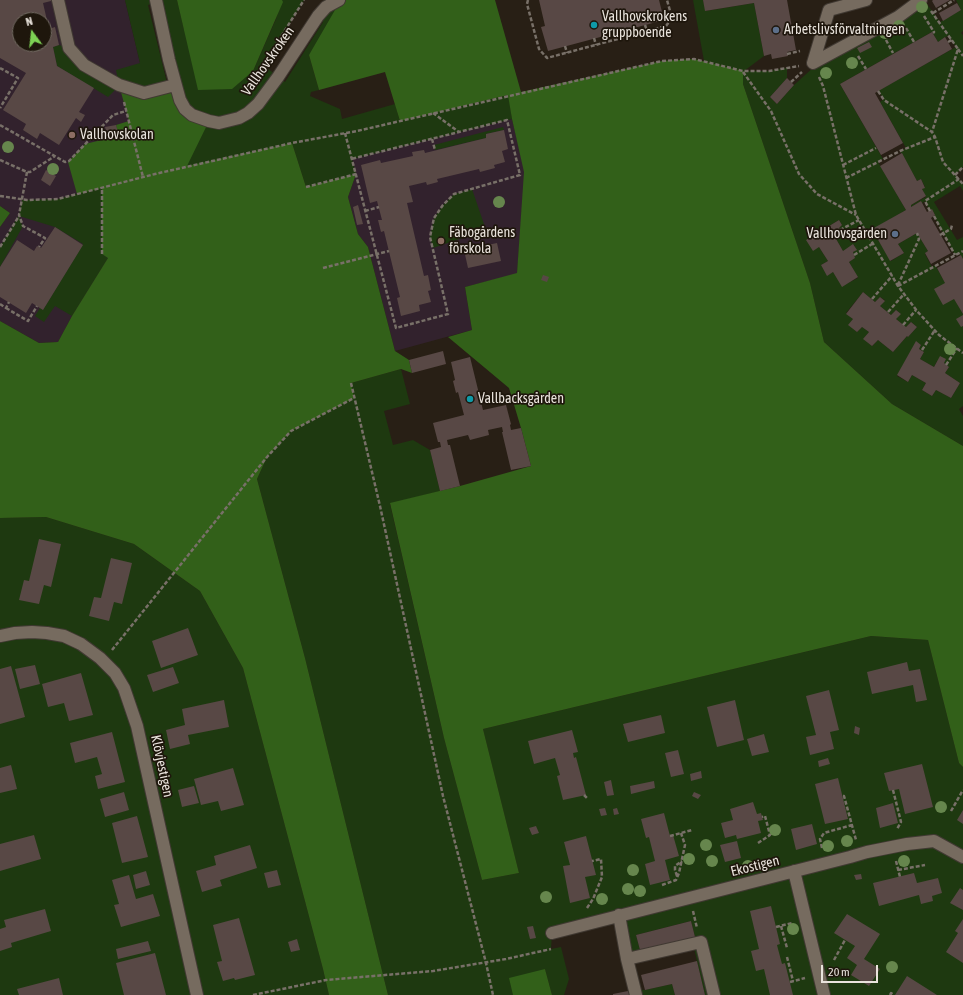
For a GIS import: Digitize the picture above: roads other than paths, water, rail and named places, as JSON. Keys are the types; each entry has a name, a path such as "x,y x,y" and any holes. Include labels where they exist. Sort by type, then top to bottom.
{"street":[{"path":"58,0 69,48 84,65 119,86 144,93 176,85"},
{"name":"Vallhovskroken","path":"156,0 180,100 185,109 192,115 220,122 239,118 248,113 264,98 318,16 326,7 338,0"},
{"path":"866,0 829,10 814,63 925,3"},
{"name":"Klövjestigen","path":"0,636 14,633 32,632 64,636 81,644 100,658 115,673 124,688 137,726 196,995"},
{"name":"Ekostigen","path":"552,933 794,872 859,854 907,844 934,841 963,857"},
{"path":"794,872 824,995"},
{"path":"619,915 627,959 636,995"},
{"path":"627,959 701,942 714,995"}],"place":[{"name":"Vallhovskrokens gruppboende","path":"594,25"},
{"name":"Arbetslivsförvaltningen","path":"776,30"},
{"name":"Vallhovskolan","path":"72,135"},
{"name":"Vallhovsgården","path":"895,234"},
{"name":"Fäbogårdens förskola","path":"441,241"},
{"name":"Vallbacksgården","path":"470,399"}]}
